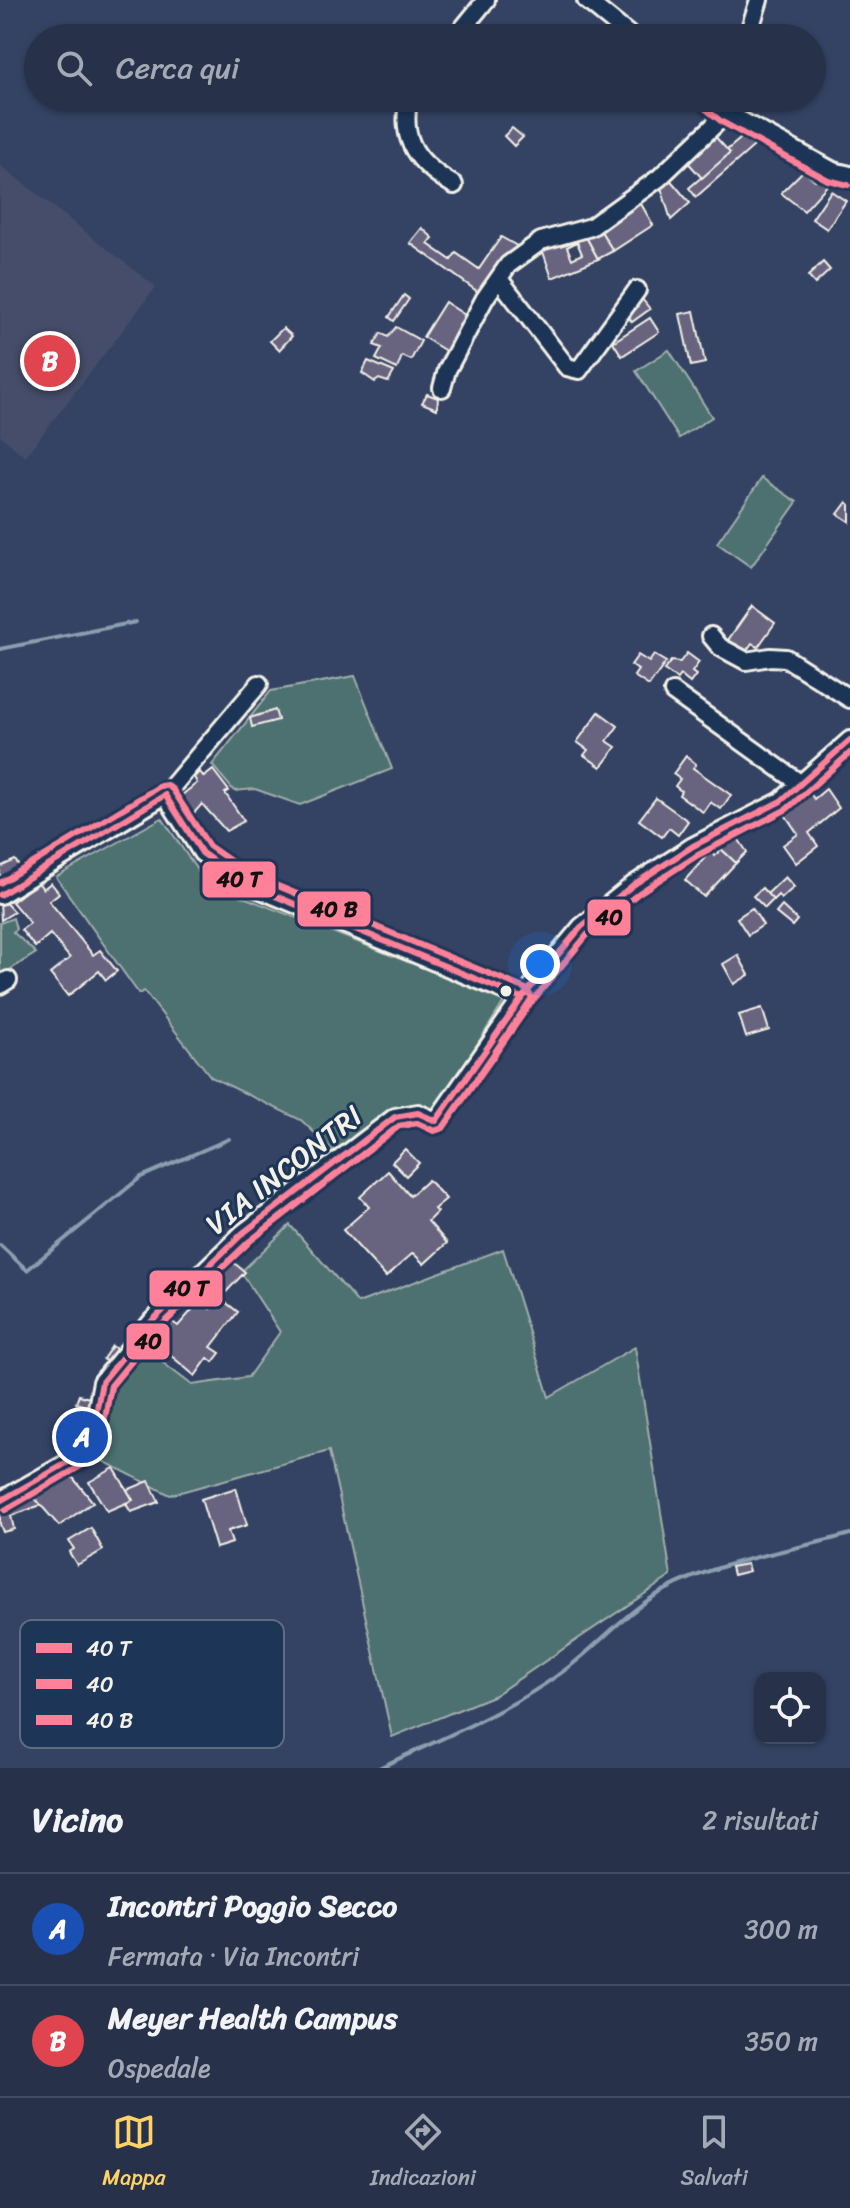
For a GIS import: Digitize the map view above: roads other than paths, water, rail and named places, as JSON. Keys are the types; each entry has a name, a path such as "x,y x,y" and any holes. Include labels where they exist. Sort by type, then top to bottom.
{"street":[{"path":"466,24 486,0"},
{"path":"586,0 616,24"},
{"path":"751,24 759,0"},
{"path":"406,112 415,153 429,170 454,185"},
{"path":"442,388 447,370 485,298 508,265 541,241 591,227 659,178 723,112"},
{"path":"739,112 833,171 850,175"},
{"path":"499,279 567,367 579,370 637,290"},
{"path":"711,636 720,647 746,661 786,658 850,699"},
{"path":"0,895 165,795 259,684"},
{"path":"673,692 801,784"},
{"name":"VIA INCONTRI","path":"0,1501 79,1456 92,1434 102,1382 152,1321 243,1233 395,1117 418,1113 436,1121 522,998 581,927 633,885 693,846 781,801 850,740"},
{"path":"165,795 202,853 244,883 522,998"}],"waterway":[{"path":"0,649 136,622"},
{"path":"0,1245 27,1270 141,1177 229,1139"},
{"path":"379,1768 516,1702 571,1665 635,1610 685,1580 731,1564 850,1534"}],"place":[{"name":"Meyer Health Campus","path":"50,361"},
{"name":"Incontri Poggio Secco","path":"82,1437"}]}
